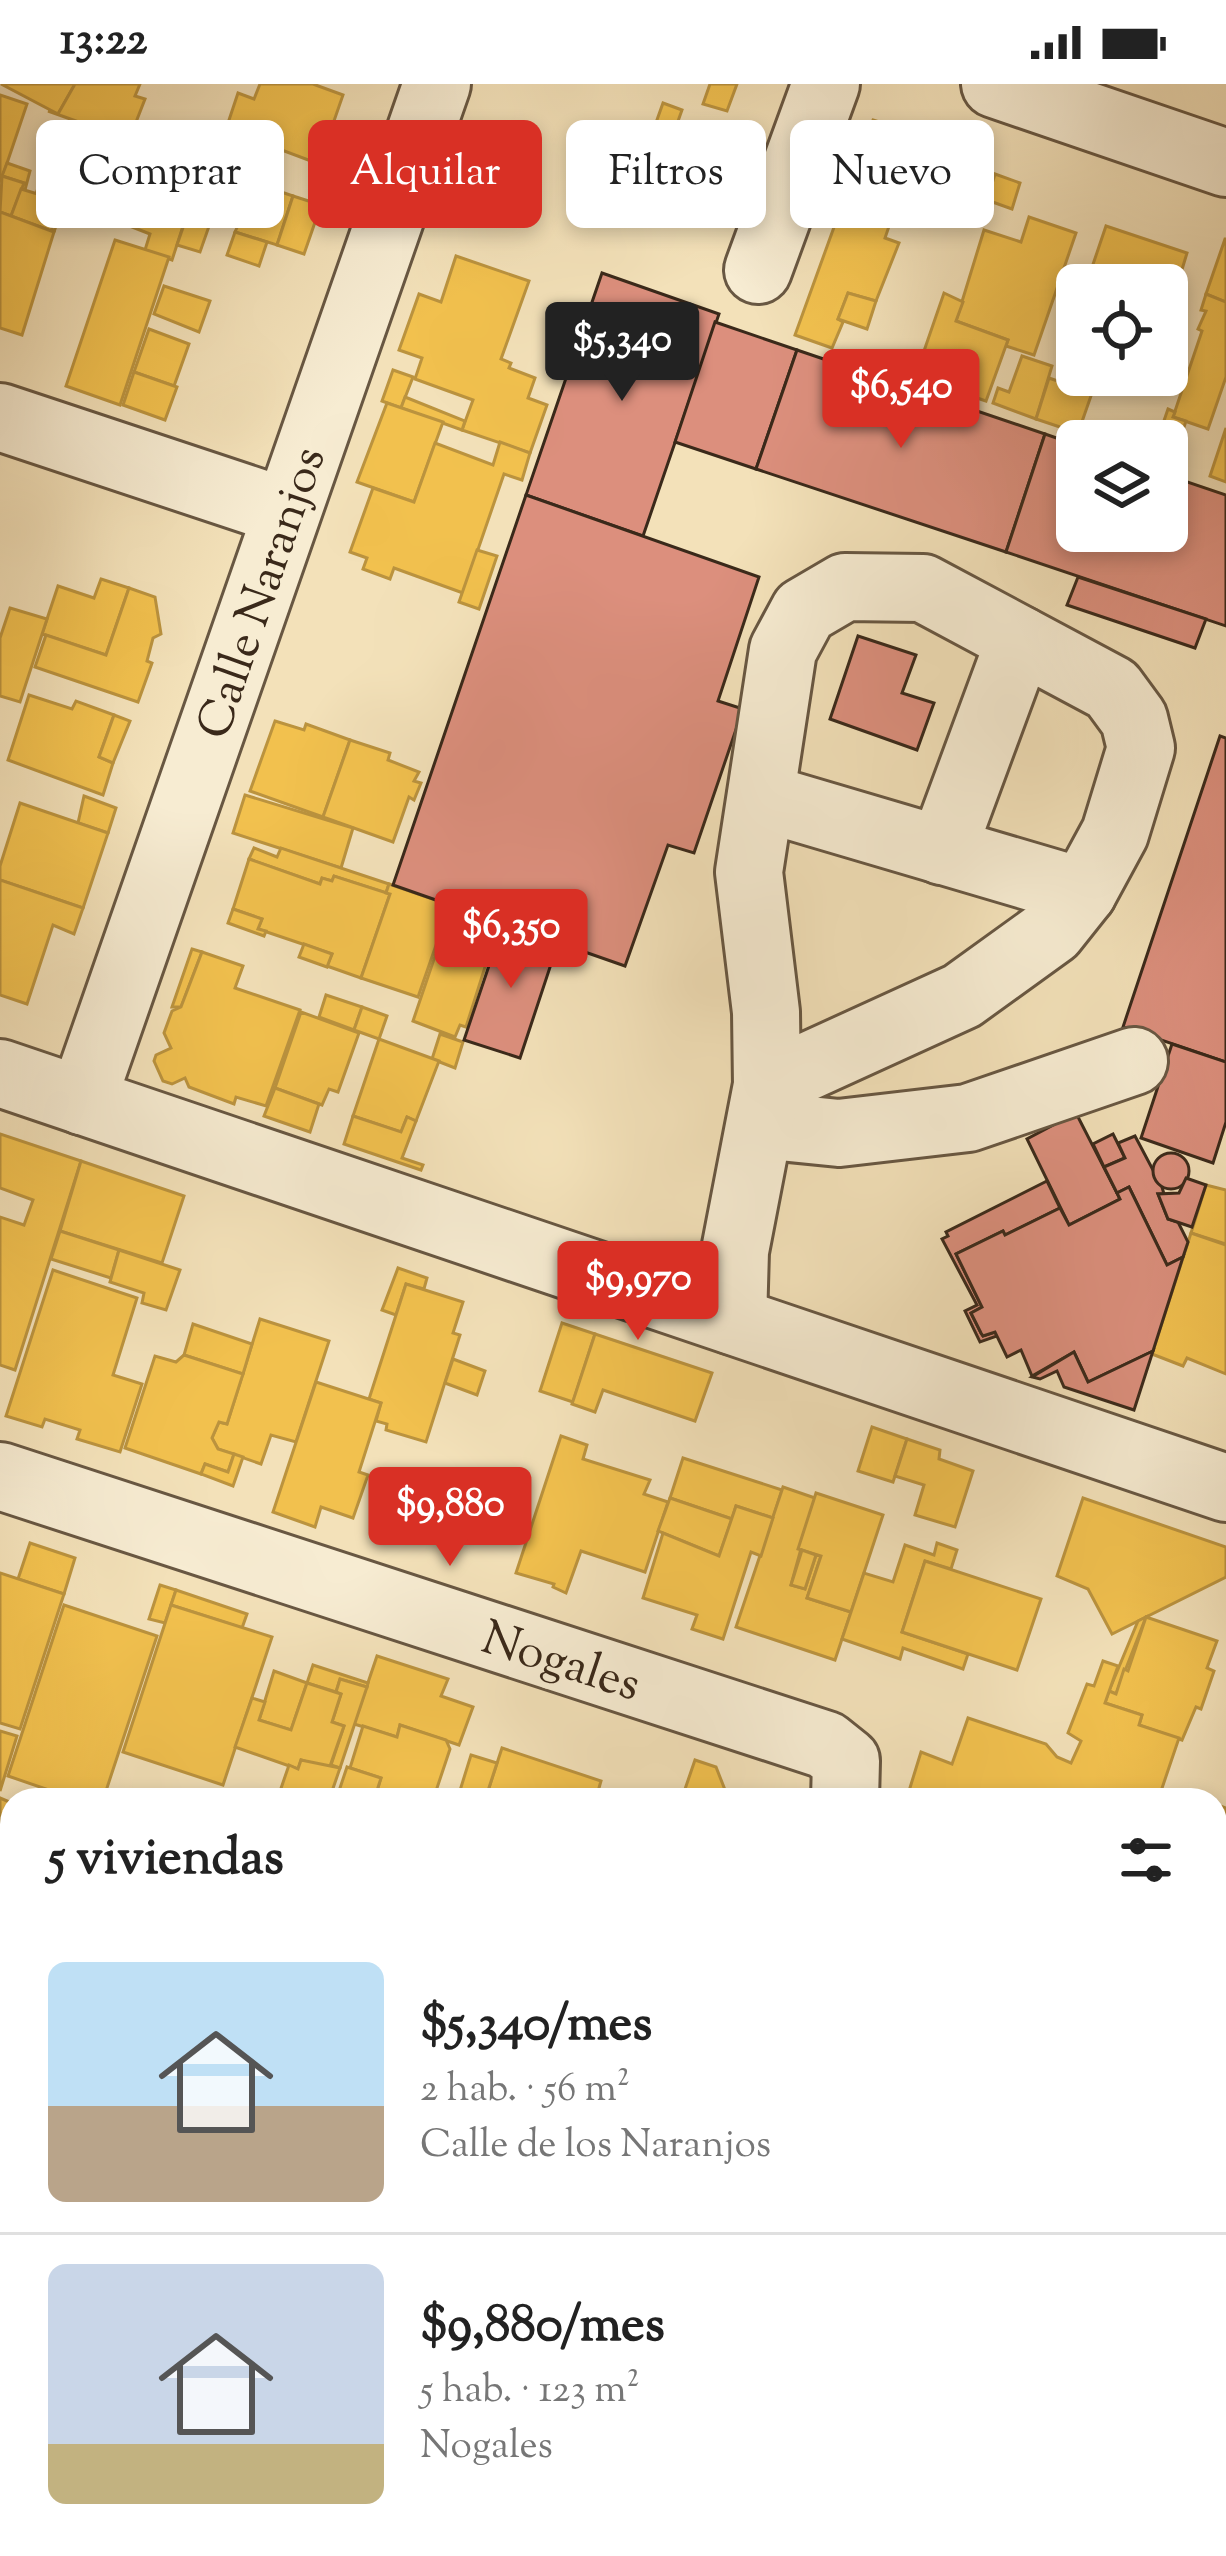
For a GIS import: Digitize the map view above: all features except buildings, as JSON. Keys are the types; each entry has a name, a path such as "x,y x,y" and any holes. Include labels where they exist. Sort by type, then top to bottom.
{"street":[{"name":"Calle Naranjos","path":"82,1100 437,84"},
{"path":"758,270 826,84"},
{"path":"995,84 1226,164"},
{"path":"0,418 286,512"},
{"path":"733,1321 735,1251 764,1105 766,1012 749,872 783,650 804,611 844,587 923,588 1112,689 1134,719 1141,748 1114,833 1083,892 1052,931 962,996 764,1105"},
{"path":"942,851 1020,640"},
{"path":"761,797 1083,892"},
{"path":"764,1105 839,1132 968,1118 1134,1061"},
{"path":"0,1073 1226,1488"},
{"name":"Nogales","path":"0,1476 826,1745 846,1780"}]}
